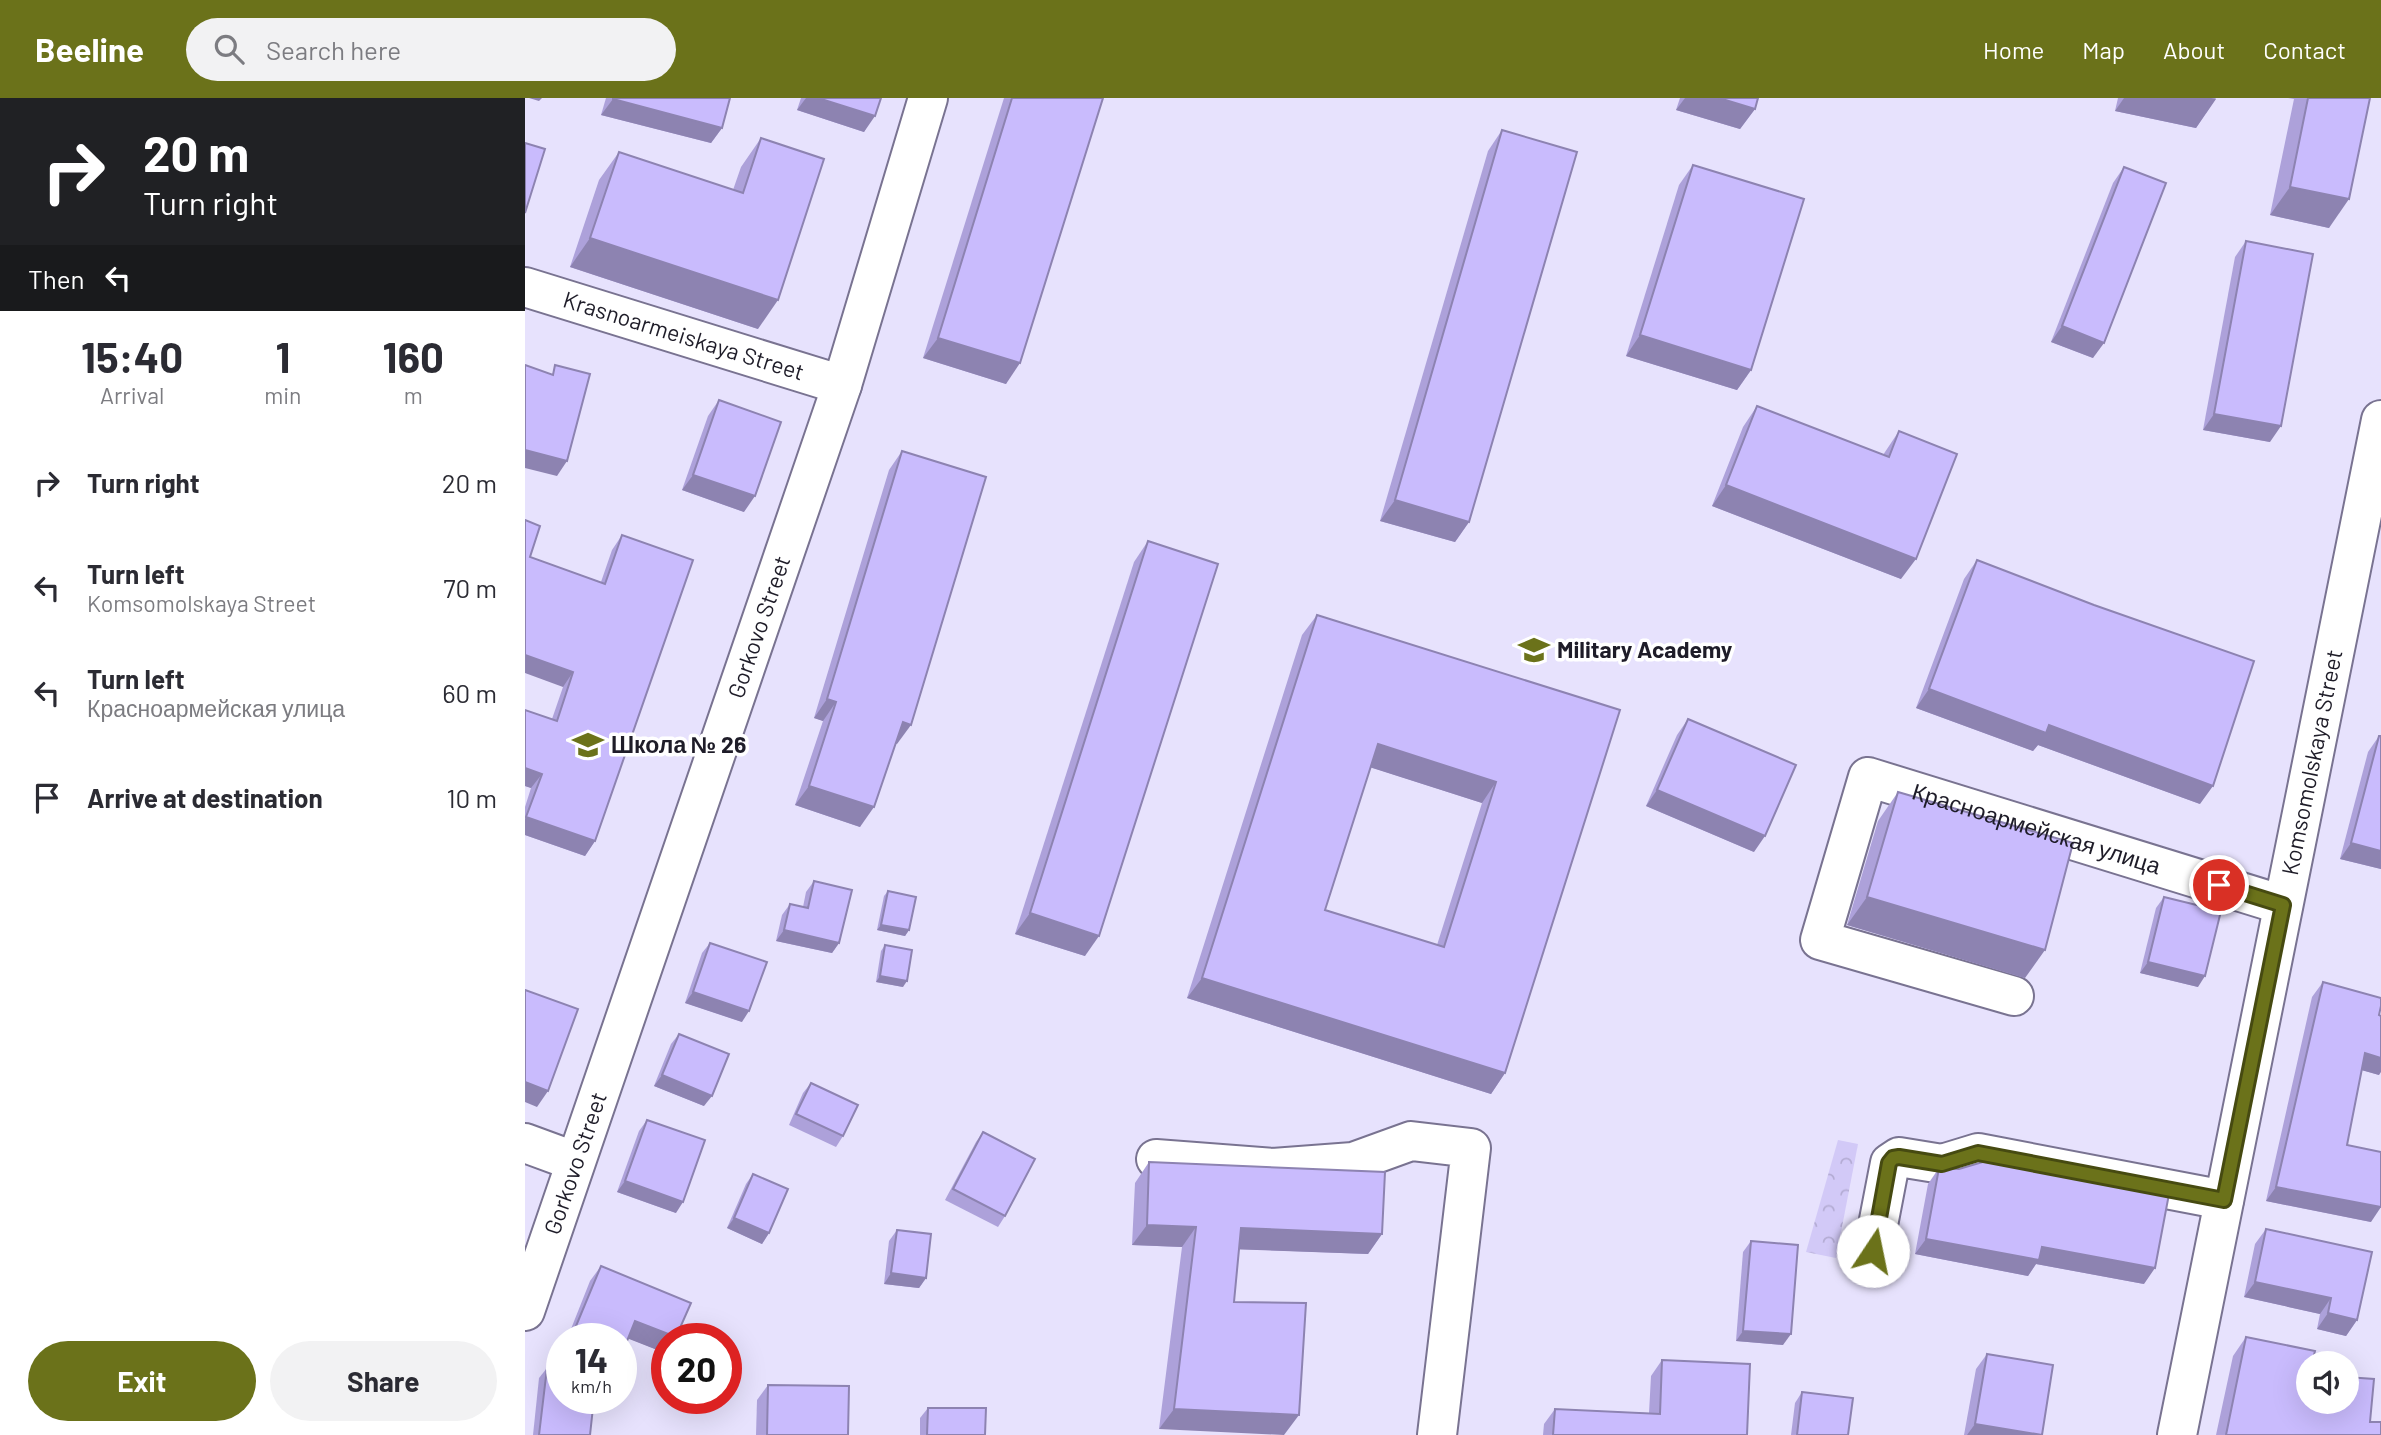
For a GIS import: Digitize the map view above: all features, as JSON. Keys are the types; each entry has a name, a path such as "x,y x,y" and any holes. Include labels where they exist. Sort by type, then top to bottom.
{"street":[{"name":"Gorkovo Street","path":"525,1311 574,1161 842,385 928,98"},
{"name":"Krasnoarmeiskaya Street","path":"525,287 842,385"},
{"name":"Komsomolskaya Street","path":"2177,1435 2381,420"},
{"name":"Красноармейская улица","path":"2014,996 1820,940 1868,777 2283,905"},
{"path":"1156,1159 1273,1168 1353,1162 1411,1141 1471,1148 1437,1435"},
{"path":"525,1143 574,1161"},
{"path":"1873,1251 1889,1163 1893,1158 1899,1157 1942,1164 1978,1153 2224,1200"}],"green space":[{"path":"1838,1140 1858,1144 1836,1258 1806,1252"}],"building":[{"path":"613,98 730,98 722,128"},
{"path":"818,98 881,98 875,116"},
{"path":"1012,98 1103,98 1020,363 938,338"},
{"path":"1719,98 1758,98 1755,109"},
{"path":"2308,98 2370,98 2349,199 2290,187"},
{"path":"1502,130 1577,152 1469,522 1395,500"},
{"path":"761,138 824,159 778,300 590,238 619,152 743,193"},
{"path":"525,143 545,149 525,213"},
{"path":"1693,165 1804,199 1751,370 1640,335"},
{"path":"2124,167 2166,183 2104,343 2062,326"},
{"path":"2246,241 2313,254 2281,426 2214,414"},
{"path":"525,365 553,375 555,365 590,374 567,461 525,450"},
{"path":"719,400 781,422 755,496 693,475"},
{"path":"1757,406 1889,457 1899,431 1957,454 1916,559 1726,485"},
{"path":"902,451 986,477 911,725 903,722 874,807 809,786 836,702 827,699"},
{"name":"Школа № 26","path":"525,520 540,526 530,557 605,584 622,535 693,560 595,841 526,817 542,774 525,768 525,710 557,721 573,672 525,655"},
{"path":"1148,541 1218,564 1099,936 1030,913"},
{"path":"1977,560 2094,605 2254,661 2213,786 2049,725 2046,733 1929,689"},
{"path":"1317,615 1620,710 1505,1073 1202,978","holes":["1378,744 1496,782 1444,947 1325,910"]},
{"path":"1688,719 1796,765 1765,836 1657,790"},
{"path":"2381,736 2381,851 2351,843"},
{"path":"1898,792 2073,843 2045,950 1867,897"},
{"path":"814,881 852,890 839,943 784,930 790,904 808,908"},
{"path":"888,891 916,897 909,930 881,925"},
{"path":"2164,897 2221,911 2205,976 2148,962"},
{"path":"710,943 767,962 749,1011 693,992"},
{"path":"885,945 912,950 907,981 880,976"},
{"path":"2323,982 2381,998 2381,1058 2365,1053 2347,1145 2381,1152 2381,1207 2276,1187"},
{"path":"525,990 578,1009 548,1091 525,1082"},
{"path":"679,1034 729,1054 712,1096 662,1075"},
{"path":"811,1083 858,1105 843,1136 796,1114"},
{"path":"647,1120 705,1140 683,1202 625,1181"},
{"path":"983,1132 1035,1159 1005,1216 953,1189"},
{"path":"1986,1161 2169,1194 2155,1268 2042,1247 2039,1260 1926,1239 1939,1168 1959,1169"},
{"path":"1149,1162 1385,1172 1382,1234 1241,1228 1234,1302 1306,1303 1299,1415 1174,1409 1196,1227 1147,1225"},
{"path":"753,1174 788,1189 769,1233 734,1218"},
{"path":"2266,1229 2372,1252 2357,1320 2328,1313 2331,1298 2255,1282"},
{"path":"897,1230 931,1234 926,1278 891,1273"},
{"path":"1751,1241 1798,1245 1791,1334 1743,1331"},
{"path":"601,1266 691,1303 682,1323 651,1323 651,1327 635,1321 577,1323"},
{"path":"2246,1337 2315,1351 2296,1351 2296,1414 2359,1414 2359,1378 2374,1379 2370,1422 2381,1422 2381,1435 2226,1435"},
{"path":"1987,1354 2053,1365 2042,1435 1975,1424"},
{"path":"1662,1360 1750,1364 1747,1435 1553,1435 1555,1409 1660,1414"},
{"path":"546,1376 546,1414 592,1414 590,1435 539,1435"},
{"path":"768,1385 849,1386 848,1435 767,1435"},
{"path":"1802,1392 1853,1398 1848,1435 1797,1435"},
{"path":"928,1408 986,1408 985,1435 927,1435"}],"place":[{"name":"Military Academy","path":"1534,650"},
{"name":"Школа № 26","path":"588,745"}],"route":[{"path":"1873,1251 1889,1163 1893,1158 1899,1157 1942,1164 1963,1155 1978,1153 2224,1200 2283,905 2219,885"}]}
